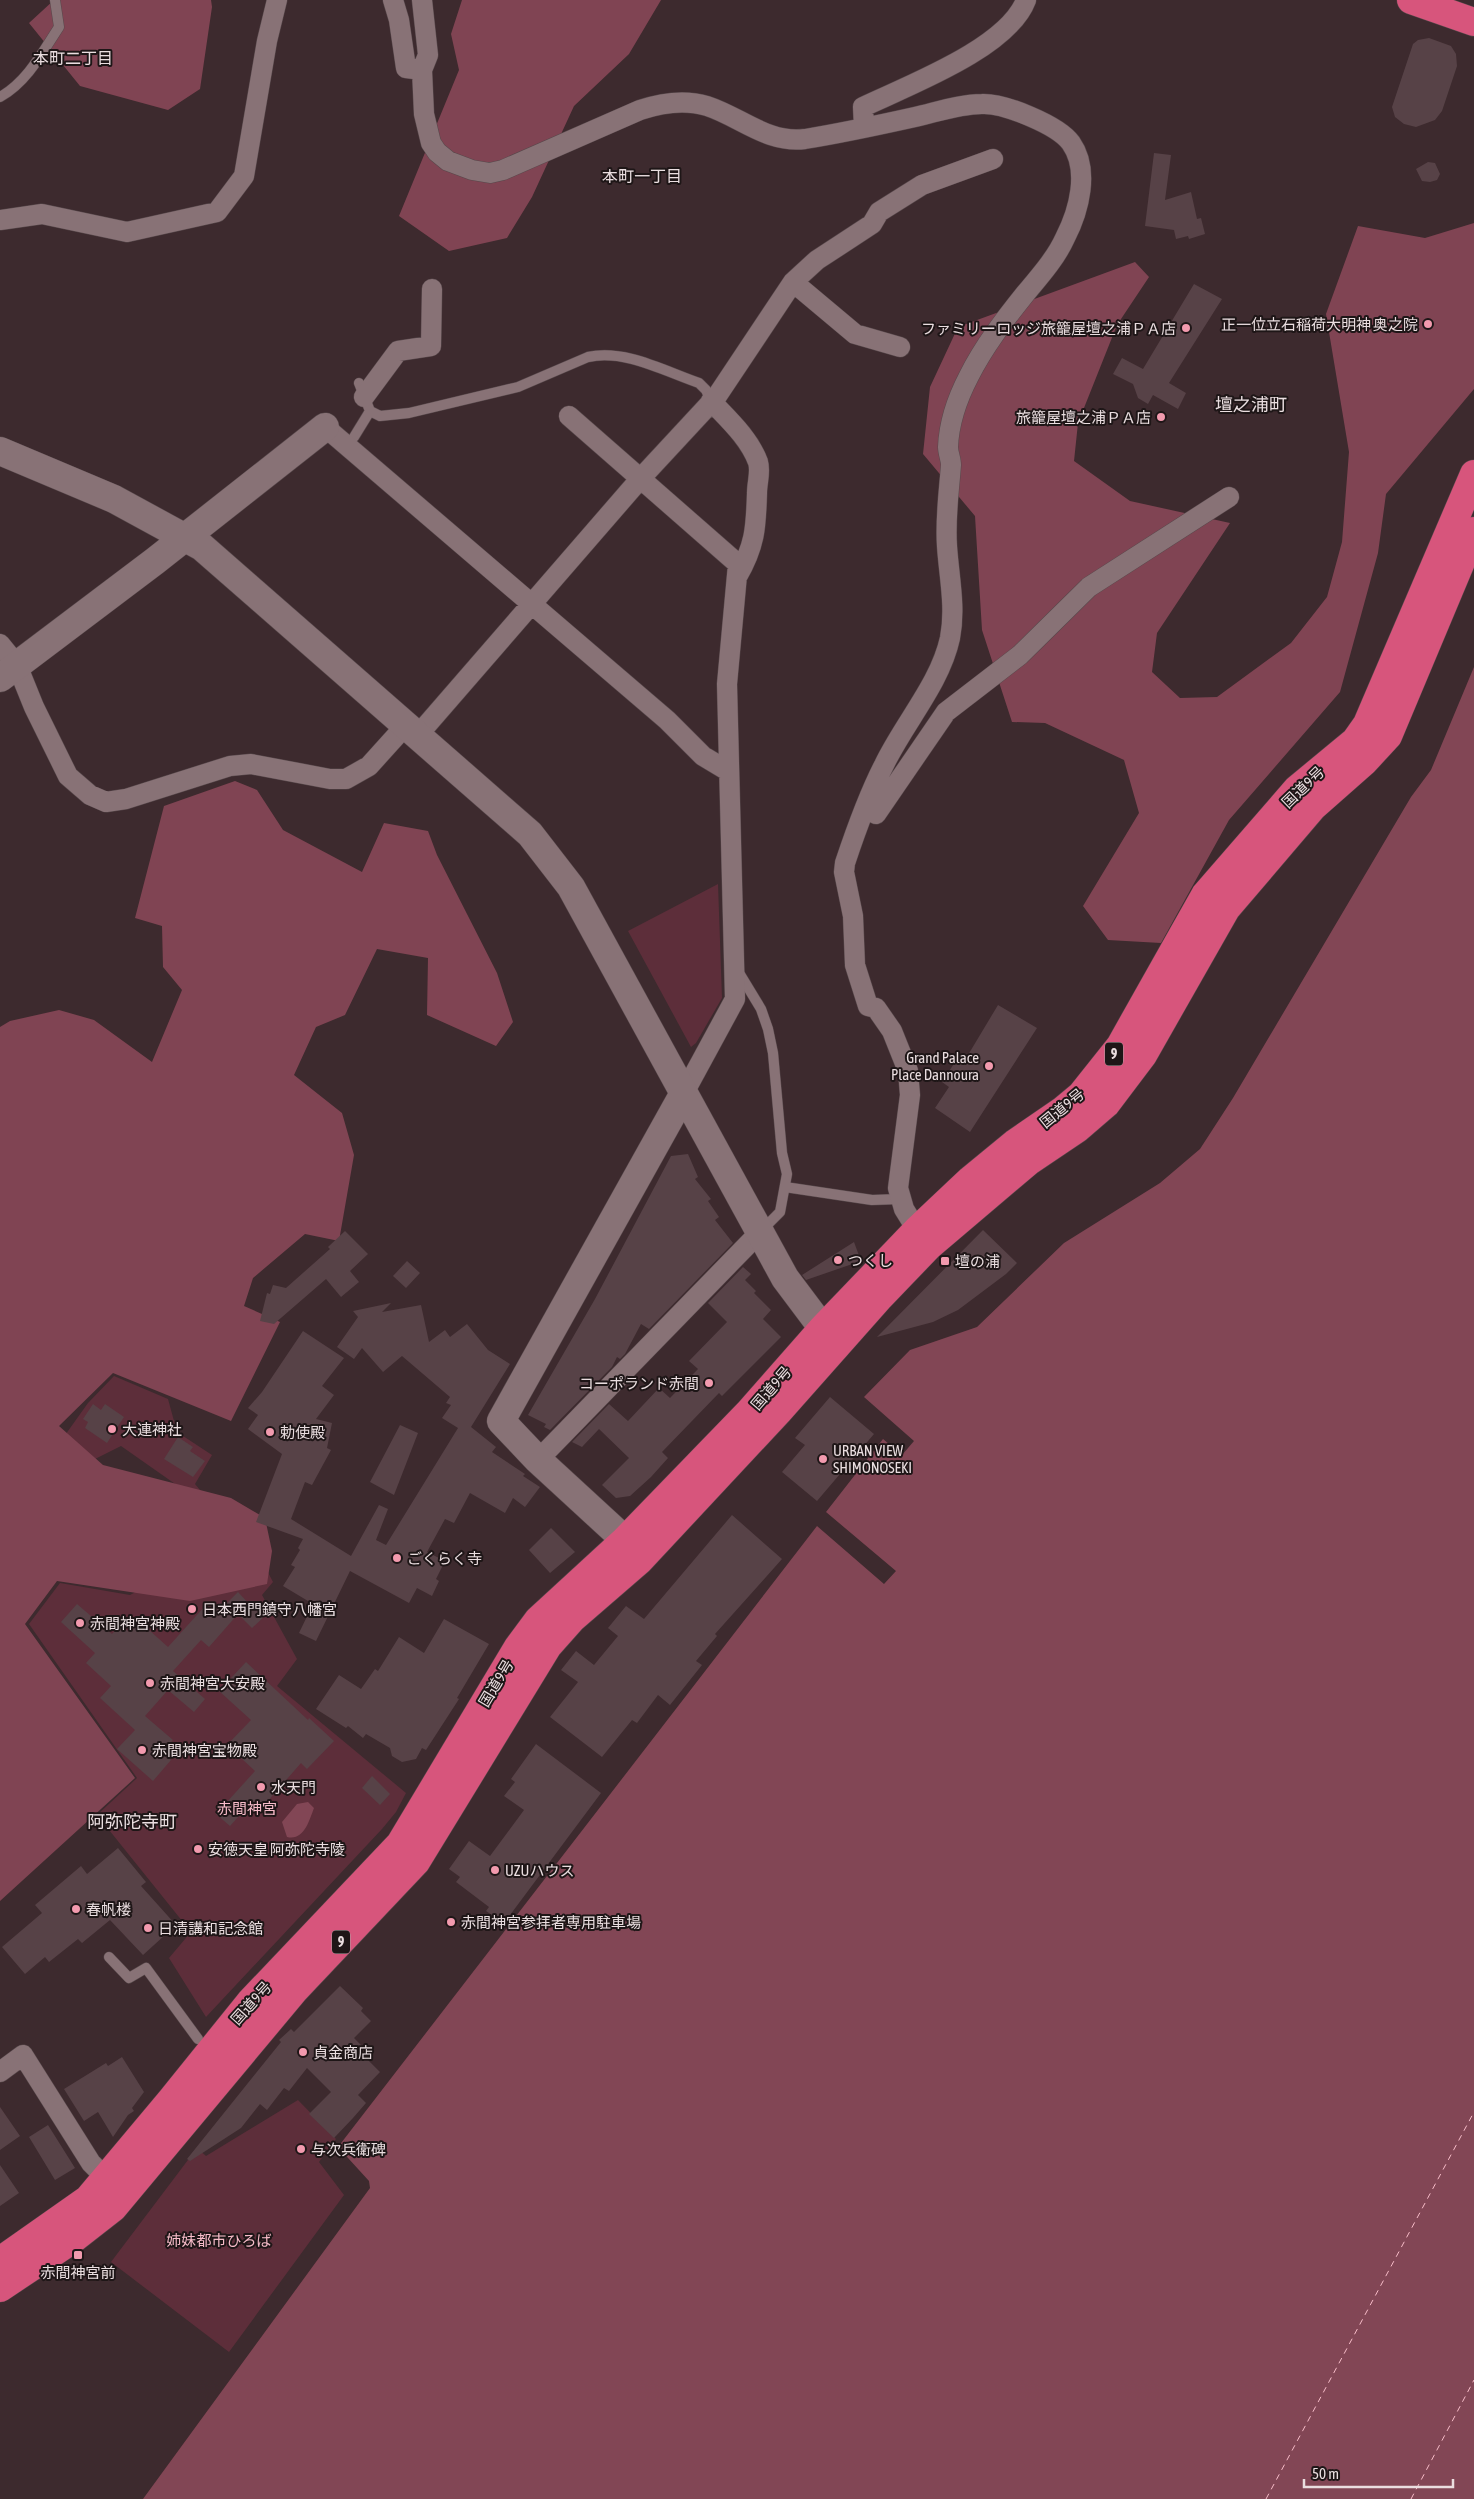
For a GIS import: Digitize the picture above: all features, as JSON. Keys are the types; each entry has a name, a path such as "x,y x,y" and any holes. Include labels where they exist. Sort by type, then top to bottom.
{"highway":[{"path":"1411,0 1474,22"},
{"name":"国道9号","path":"829,1338 917,1230 970,1180 1015,1143 1063,1110 1081,1095 1120,1046 1205,895 1297,789 1355,741 1367,724 1379,699 1474,474"},
{"name":"国道9号","path":"0,2288 72,2240 112,2208 294,1991 416,1862 548,1646 749,1412 929,1246 1028,1162 1071,1134 1106,1104 1143,1055 1226,909 1313,808 1364,762 1388,736 1474,531"},
{"name":"国道9号","path":"0,2261 88,2198 171,2100 250,2002 400,1844 518,1647 538,1620 632,1550"}],"street":[{"path":"0,220 42,214 127,232 217,212 244,176 277,0"},
{"path":"393,0 399,20 406,68 422,70"},
{"path":"422,0 428,55 422,70 424,114 433,147 448,160 482,173 503,170 561,146 619,118 662,103 705,105 771,136 788,140 864,128 960,106 991,104 1032,117 1058,132 1070,141 1079,158 1082,170 1077,203 1065,239 1042,274 986,346 969,375 954,413 948,449 951,462 947,501 947,543 953,609 950,638 940,668 884,764 865,808 845,863 844,872 853,916 853,950 857,974 868,1006 876,1008 892,1031 908,1071 910,1094 898,1181 900,1199 917,1230"},
{"path":"864,128 863,106 974,53 1008,27 1022,12 1026,0"},
{"path":"0,644 9,672 34,707 68,776 90,795 106,802 126,799 230,766 251,764 330,779 346,780 369,766 412,730 532,604 640,479 711,402 793,282 816,260 872,224 879,212 922,185 993,159"},
{"path":"793,282 855,334 900,347"},
{"path":"364,397 398,351 431,346 432,289"},
{"path":"711,402 746,440 759,470 758,516 748,558 737,577"},
{"path":"569,416 738,564 727,684 736,999 501,1421 538,1460 632,1550"},
{"path":"9,672 325,427 667,720 703,756 728,771"},
{"path":"0,451 114,499 185,536 202,547 530,834 571,887 785,1278 829,1338"},
{"path":"865,808 876,814 946,712 1020,656 1089,587 1229,497"},
{"path":"538,1460 760,1232"},
{"path":"0,2072 24,2055 91,2163 105,2177"}],"lane":[{"path":"0,97 13,90 32,67 59,27 55,0"},
{"path":"364,397 380,416 409,414 518,387 599,354 631,359 699,383 706,390 711,402"},
{"path":"354,437 364,397"},
{"path":"734,964 761,1009 768,1029 773,1053 782,1154 787,1170 780,1212 760,1232"},
{"path":"785,1187 872,1200 900,1199"},
{"path":"109,1957 129,1978 146,1968 198,2039"}],"green space":[{"path":"718,884 722,998 696,1043 691,1047 628,931"},
{"name":"赤間神宮","path":"114,1376 168,1399 177,1432 212,1455 195,1484 205,1496 247,1532 273,1582 262,1595 297,1659 277,1686 406,1793 396,1812 382,1829 206,2017 169,1958 191,1932 97,1815 137,1778 29,1624 60,1583 130,1595 164,1577 188,1493 121,1446 93,1460 63,1438 88,1403"},
{"name":"姉妹都市ひろば","path":"298,2100 336,2139 319,2162 344,2195 229,2352 111,2262 197,2148 206,2156"}],"shaded area":[{"path":"54,0 211,0 212,7 200,89 168,110 80,86 29,23"},
{"path":"462,0 661,0 629,54 574,106 532,197 507,238 449,251 399,216 459,70 451,34"},
{"path":"1474,223 1474,389 1386,494 1378,553 1340,692 1229,820 1161,943 1108,940 1083,906 1139,813 1124,760 1045,723 1012,722 982,630 975,516 923,454 930,387 958,327 1135,262 1149,277 1117,325 1078,423 1074,461 1130,501 1230,523 1157,633 1152,672 1180,698 1217,697 1291,643 1327,597 1342,542 1349,452 1326,314 1358,226 1425,238"},
{"path":"1474,667 1474,2499 143,2499 370,2188 369,2181 338,2147 817,1526 884,1584 896,1571 826,1512 883,1439 902,1455 914,1441 864,1397 910,1350 977,1327 1064,1243 1160,1183 1200,1149 1233,1098 1411,797 1431,770"},
{"path":"235,781 257,790 283,830 362,872 384,823 428,831 437,855 497,973 513,1022 496,1046 427,1015 428,958 377,949 345,1015 316,1027 294,1075 342,1113 354,1155 339,1241 305,1234 253,1278 244,1306 280,1322 231,1421 113,1373 59,1426 103,1465 231,1498 265,1518 272,1551 267,1584 190,1601 57,1581 25,1624 135,1778 0,1901 0,1027 10,1021 59,1010 94,1020 152,1062 182,990 163,967 162,926 135,918 164,806"},
{"path":"308,1802 314,1808 305,1829 298,1836 287,1837 282,1822 297,1804"}],"building":[{"path":"1429,38 1451,46 1456,54 1457,66 1442,111 1435,120 1416,127 1404,124 1395,117 1392,107 1413,44 1418,40"},
{"path":"1154,153 1171,155 1165,200 1191,192 1197,219 1201,218 1205,234 1189,239 1188,236 1176,239 1174,230 1145,226"},
{"path":"1428,162 1435,163 1440,174 1437,180 1430,182 1422,181 1416,169"},
{"name":"ファミリーロッジ旅籠屋壇之浦ＰＡ店","path":"1194,284 1222,299 1169,383 1186,393 1178,409 1153,395 1148,404 1138,398 1133,384 1113,374 1122,358 1143,369"},
{"path":"998,1005 1037,1028 970,1132 935,1108 949,1087 942,1082 959,1056 965,1060"},
{"path":"688,1154 698,1177 695,1179 711,1199 708,1201 719,1217 715,1220 733,1243 649,1329 641,1324 625,1354 620,1359 617,1357 612,1367 550,1430 544,1427 546,1424 528,1415 595,1299 671,1156"},
{"path":"983,1230 1017,1263 1006,1274 958,1310 933,1322 877,1337"},
{"path":"345,1231 368,1254 350,1271 359,1282 341,1297 326,1279 274,1324 260,1321 267,1293 270,1294 273,1285 286,1288 330,1249 328,1247"},
{"path":"854,1242 861,1261 806,1280 802,1275"},
{"path":"407,1261 420,1273 406,1288 393,1276"},
{"path":"743,1267 751,1274 745,1280 756,1291 754,1293 771,1310 763,1319 781,1337 722,1396 719,1393 662,1452 668,1458 651,1477 630,1496 616,1498 602,1485 629,1458 599,1429 582,1447 572,1442 609,1404 628,1421 659,1388 670,1398 698,1369 689,1361 727,1322 708,1303"},
{"path":"391,1303 382,1312 421,1305 429,1342 445,1330 450,1337 467,1324 488,1350 510,1364 471,1427 496,1447 492,1452 525,1474 523,1476 540,1487 525,1507 513,1498 505,1513 470,1493 454,1523 445,1519 427,1552 445,1561 436,1579 439,1581 432,1596 417,1588 409,1603 350,1571 316,1641 299,1633 313,1604 283,1586 295,1567 291,1565 300,1550 298,1548 303,1539 256,1522 282,1454 248,1429 258,1415 248,1408 262,1392 303,1331 344,1358 322,1386 334,1395 316,1419 332,1423 327,1448 331,1450 312,1485 305,1482 291,1519 351,1556 379,1505 388,1509 376,1540 386,1545 458,1428 442,1418 451,1405 446,1403 450,1397 402,1356 383,1372 362,1348 354,1359 337,1347 358,1317 353,1311"},
{"name":"URBAN VIEW SHIMONOSEKI","path":"830,1397 874,1434 817,1501 782,1472 805,1445 795,1438"},
{"path":"93,1404 101,1410 105,1404 124,1417 107,1443 85,1428 88,1422 83,1419"},
{"path":"400,1425 418,1433 394,1495 370,1482"},
{"path":"178,1437 193,1447 190,1451 205,1461 193,1477 164,1459"},
{"path":"732,1515 782,1559 715,1634 717,1636 696,1661 702,1665 670,1705 658,1695 637,1723 632,1720 602,1757 550,1717 578,1682 561,1670 576,1651 594,1665 618,1636 608,1628 626,1606 644,1619"},
{"path":"551,1528 575,1552 550,1573 529,1550"},
{"path":"238,1592 251,1606 255,1603 266,1615 252,1628 238,1614 209,1647 201,1640 173,1671 205,1699 194,1712 168,1690 145,1716 173,1740 162,1752 171,1760 153,1781 117,1749 135,1730 100,1698 111,1686 86,1663 95,1653 61,1622 77,1604 112,1634 121,1624 129,1632 139,1621 168,1647 205,1606 212,1612 220,1603 224,1606"},
{"path":"444,1619 489,1644 457,1698 459,1699 426,1750 422,1748 416,1759 402,1762 392,1756 390,1748 366,1734 363,1738 348,1726 346,1728 316,1709 339,1675 361,1689 375,1669 378,1671 399,1637 424,1653"},
{"path":"246,1662 308,1720 309,1718 334,1741 307,1769 301,1763 260,1810 251,1803 230,1826 216,1814 255,1771 227,1745 251,1720 219,1691"},
{"path":"536,1744 601,1793 504,1923 486,1911 489,1907 456,1882 460,1877 449,1869 469,1841 490,1856 524,1810 504,1796 515,1782 511,1779"},
{"path":"372,1776 390,1794 380,1805 362,1788"},
{"name":"春帆楼","path":"118,1848 146,1882 141,1886 176,1925 143,1955 110,1920 82,1943 78,1939 49,1962 45,1957 25,1974 2,1947 42,1913 35,1905 81,1866 87,1874"},
{"path":"340,1986 363,2008 361,2011 371,2021 354,2038 369,2053 365,2057 380,2072 358,2095 366,2103 353,2118 334,2138 309,2114 331,2092 307,2068 289,2091 284,2088 267,2110 260,2104 241,2128 190,2161 187,2159 281,2042 279,2040 291,2029 294,2032"},
{"path":"122,2057 144,2092 132,2108 134,2111 128,2115 113,2137 98,2112 84,2121 64,2089 106,2063 108,2066"},
{"path":"0,2107 20,2136 0,2150"},
{"path":"48,2125 75,2168 55,2180 29,2137"},
{"path":"0,2165 19,2193 0,2206"}],"ferry route":[{"path":"1266,2499 1474,2112"},
{"path":"1411,2499 1474,2380"}],"place":[{"name":"正一位立石稲荷大明神 奥之院","path":"1428,324"},
{"name":"ファミリーロッジ旅籠屋壇之浦ＰＡ店","path":"1186,328"},
{"name":"旅籠屋壇之浦ＰＡ店","path":"1161,417"},
{"name":"Grand Palace Place Dannoura","path":"989,1066"},
{"name":"つくし","path":"838,1260"},
{"name":"壇の浦","path":"945,1261"},
{"name":"コーポランド赤間","path":"709,1383"},
{"name":"大連神社","path":"112,1429"},
{"name":"勅使殿","path":"270,1432"},
{"name":"URBAN VIEW SHIMONOSEKI","path":"823,1459"},
{"name":"ごくらく寺","path":"397,1558"},
{"name":"日本西門鎮守八幡宮","path":"192,1609"},
{"name":"赤間神宮神殿","path":"80,1623"},
{"name":"赤間神宮大安殿","path":"150,1683"},
{"name":"赤間神宮宝物殿","path":"142,1750"},
{"name":"水天門","path":"261,1787"},
{"name":"安徳天皇 阿弥陀寺陵","path":"198,1849"},
{"name":"UZUハウス","path":"495,1870"},
{"name":"春帆楼","path":"76,1909"},
{"name":"赤間神宮参拝者専用駐車場","path":"451,1922"},
{"name":"日清講和記念館","path":"148,1928"},
{"name":"貞金商店","path":"303,2052"},
{"name":"与次兵衛碑","path":"301,2149"},
{"name":"赤間神宮前","path":"78,2255"}],"district":[{"name":"本町二丁目","path":"73,58"},
{"name":"本町一丁目","path":"642,176"},
{"name":"壇之浦町","path":"1251,404"},
{"name":"阿弥陀寺町","path":"132,1821"}]}
